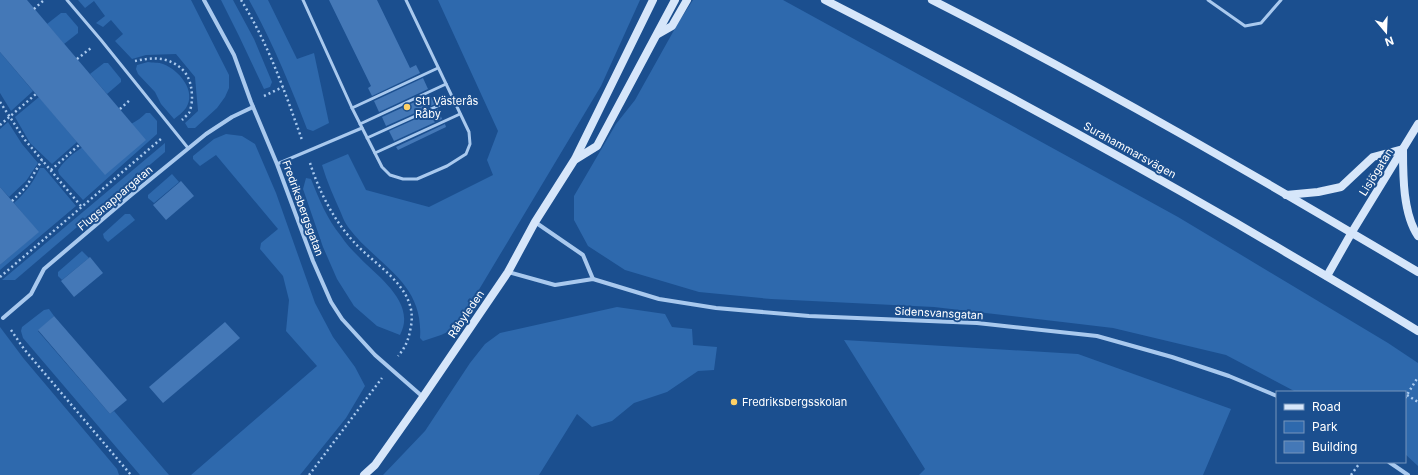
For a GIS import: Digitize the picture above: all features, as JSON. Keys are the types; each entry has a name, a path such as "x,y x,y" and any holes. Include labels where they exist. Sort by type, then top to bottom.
{"main road":[{"name":"Råbyleden","path":"364,475 375,465 508,272 535,222 576,159 653,0"},
{"path":"576,159 597,146 675,0"},
{"path":"658,34 672,26 687,0"},
{"name":"Surahammarsvägen","path":"825,0 979,80 1119,156 1327,276 1418,331"},
{"path":"932,0 1013,41 1142,111 1352,232 1418,272"},
{"name":"Lisjögatan","path":"1327,276 1418,124"},
{"path":"1286,195 1341,188 1373,157 1403,149 1403,182 1406,201 1415,231 1418,236"}],"street":[{"name":"Fredriksbergsgatan","path":"204,0 234,56 251,102 277,164 313,261 331,302 351,329 374,355 422,397"},
{"name":"Flugsnappargatan","path":"2,316 31,294 44,269 188,148 219,124 253,107"},
{"path":"535,222 583,255 593,279"},
{"name":"Sidensvansgatan","path":"508,272 556,285 593,279 659,299 716,308 809,316 977,323 1097,336 1172,357 1229,376 1276,396"},
{"path":"1390,463 1408,475"}],"lane":[{"path":"67,0 188,148"},
{"path":"303,0 374,153 382,167 390,175 403,179 417,178 447,166 466,154 470,144 469,132 406,0"},
{"path":"1208,0 1245,26 1260,23 1281,0"},
{"path":"352,108 438,68"},
{"path":"360,124 446,84"},
{"path":"367,138 453,99"},
{"path":"374,153 460,114"},
{"path":"277,164 362,128"}],"path":[{"path":"34,9 44,0"},
{"path":"241,0 252,18 283,87 313,172 329,206 337,220 353,241 400,285 409,302 412,321 409,338 404,349 309,475"},
{"path":"0,277 190,112 192,102 190,79 180,67 166,60 150,58 134,62 123,68"},
{"path":"251,102 283,87"},
{"path":"0,126 36,94"},
{"path":"0,102 25,140 82,206"},
{"path":"51,170 79,145"},
{"path":"12,201 26,187 42,160"},
{"path":"2,316 24,349 131,475"},
{"path":"1418,377 1406,396 1418,402"},
{"path":"1351,475 1359,464"}],"green space":[{"path":"78,0 191,0 229,75 229,88 225,97 217,108 195,128 188,128 185,123 198,111 195,77 176,54 146,55 132,59 115,41 123,34 111,20 103,27 96,23 105,16 94,1 85,8"},
{"path":"221,0 233,0 254,39 272,82 270,87 264,89"},
{"path":"249,0 268,0 297,59 314,53 329,123 313,131 307,129 280,63"},
{"path":"438,0 640,0 601,86 456,328 423,341 420,338 419,318 415,302 407,288 360,241 347,225 343,219 322,165 348,154 366,190 429,207 493,175 487,160 498,131"},
{"path":"693,0 783,0 1178,217 1388,343 1418,363 1418,466 1406,455 1406,391 1294,391 1226,355 1113,328 934,307 771,299 699,292 625,270 588,246 574,220 574,196 616,124 635,100 678,23"},
{"path":"61,13 66,13 78,27 78,33 64,44 47,24"},
{"path":"0,52 33,91 11,111 0,93"},
{"path":"148,62 161,63 169,67 180,76 188,88 189,101 186,108 174,119 161,104 155,92 138,74 136,69 137,65"},
{"path":"104,63 108,63 121,79 121,82 107,94 90,74"},
{"path":"39,97 77,142 52,164 30,143 15,117"},
{"path":"146,113 150,113 157,121 157,134 83,200 59,174 58,170 74,153 83,147 133,123"},
{"path":"8,122 22,144 38,163 26,181 9,197 0,187 0,129"},
{"path":"226,134 242,136 255,144 276,193 315,303 333,337 355,367 365,386 346,418 300,475 191,475 317,366 286,331 289,300 283,276 260,249 261,243 278,229 216,155 200,166 193,159 193,156 214,139"},
{"path":"165,143 165,152 15,280 2,280"},
{"path":"40,168 44,168 76,206 0,270 0,265 38,232 14,203 29,187"},
{"path":"172,174 179,182 154,203 148,198 148,195"},
{"path":"306,178 311,179 327,216 345,242 385,282 400,302 404,323 400,335 377,326 354,306 337,279 323,247 303,189"},
{"path":"125,214 130,214 135,220 108,242 104,238 103,234"},
{"path":"82,251 89,258 62,280 58,276 58,272"},
{"path":"617,307 665,314 672,327 692,329 693,345 717,347 714,370 698,371 667,392 634,403 612,421 592,427 577,414 539,475 383,475 425,431 470,363 485,344 500,333"},
{"path":"49,309 54,316 38,331 110,414 114,411 169,475 140,475 23,338 21,331 22,327 44,310"},
{"path":"0,327 24,359 117,469 119,475 0,475"},
{"path":"844,340 1078,354 1231,409 1203,475 919,475 925,469"}],"building":[{"path":"0,0 27,0 146,140 105,175 0,52"},
{"path":"329,0 377,0 410,68 416,65 420,73 372,96 368,88 371,86"},
{"path":"423,78 428,89 379,112 374,101"},
{"path":"430,95 435,104 386,126 382,117"},
{"path":"438,109 442,119 394,141 389,131"},
{"path":"445,124 446,127 398,150 396,147"},
{"path":"181,181 194,196 166,220 153,205"},
{"path":"0,187 39,232 0,265"},
{"path":"90,257 103,273 74,297 61,281"},
{"path":"54,316 127,400 110,414 38,330"},
{"path":"225,322 240,338 163,403 149,387"}],"place":[{"name":"St1 Västerås Råby","path":"407,107"},
{"name":"Fredriksbergsskolan","path":"734,402"}]}
